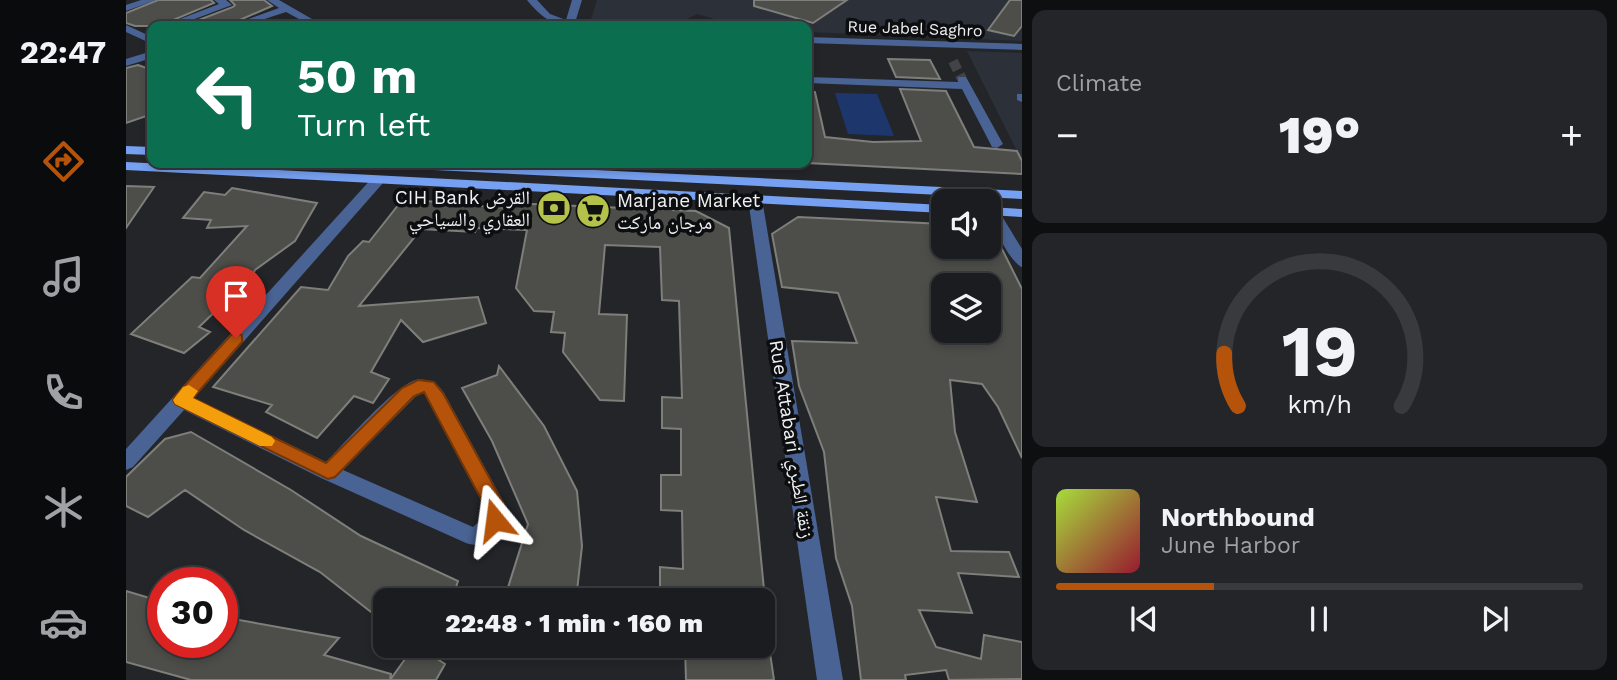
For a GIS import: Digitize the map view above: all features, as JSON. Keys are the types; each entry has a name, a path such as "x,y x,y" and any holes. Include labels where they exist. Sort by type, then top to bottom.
{"main road":[{"path":"126,149 147,151"},
{"path":"126,166 147,166"},
{"path":"226,168 376,171 755,199 931,208"},
{"path":"376,171 455,168"},
{"path":"543,168 1022,195"},
{"path":"1001,212 1022,213"}],"street":[{"path":"126,8 151,0"},
{"path":"181,21 227,5 219,0"},
{"path":"272,0 310,21"},
{"path":"531,0 545,16 557,21"},
{"path":"571,21 577,0"},
{"path":"249,21 285,9"},
{"path":"126,28 147,38"},
{"path":"140,35 147,33"},
{"name":"Rue Jabel Saghro","path":"812,40 1022,47"},
{"path":"944,45 953,61"},
{"path":"126,63 147,58"},
{"path":"812,80 964,82 997,144"},
{"path":"126,461 376,171"},
{"name":"Rue Attabari زنقة الطبري","path":"755,199 830,680"},
{"path":"1001,227 1022,262"},
{"path":"181,400 328,472 474,537 488,530 495,520 497,510 435,393 428,387 418,386 408,392 328,472"}],"shaded area":[{"path":"597,0 1022,0 1022,41 812,32 812,21 722,21 697,14 684,21 590,21"},
{"path":"967,51 1022,53 1022,161"},
{"path":"835,93 877,94 894,136 848,134"}],"building":[{"path":"158,0 211,0 214,3 171,21 147,21 147,26 126,23 126,13"},
{"path":"230,0 264,0 272,6 238,21 196,21 233,7 235,5"},
{"path":"754,0 847,0 813,23 754,6"},
{"path":"1010,0 1022,0 1022,26 1014,36 988,30"},
{"path":"888,59 930,60 940,79 896,77"},
{"path":"138,65 147,68 147,116 126,123 126,68"},
{"path":"900,89 946,91 974,147 1017,151 1022,161 1022,174 812,163 812,92 815,92 825,137 873,142 921,141"},
{"path":"126,186 154,187 126,228"},
{"path":"232,188 317,203 295,241 255,270 240,303 225,302 199,327 210,332 184,353 131,334 192,277 200,278 247,226 207,228 211,220 183,218 204,192 225,195"},
{"path":"403,199 505,208 506,203 696,211 729,228 764,588 660,588 660,567 683,569 682,511 661,510 661,475 681,475 681,429 662,428 662,397 682,398 679,301 662,300 660,247 605,245 599,314 627,315 624,401 600,400 563,352 565,333 551,332 554,312 534,311 516,288 527,230 477,228 475,232 421,229 359,306 478,297 486,323 423,342 401,320 371,372 389,379 373,403 354,396 317,438 266,412 272,405 213,387 301,287 328,290 348,256 363,241 369,242"},
{"path":"798,217 931,223 931,259 1001,259 1001,247 1022,289 1022,458 998,407 982,384 950,380 955,432 977,502 936,497 951,551 1009,552 1019,577 958,573 972,613 919,610 936,647 981,659 984,635 1022,642 1022,679 949,680 946,670 905,675 906,680 861,680 852,606 836,558 824,452 799,386 792,341 857,343 838,293 782,287 772,234"},
{"path":"499,366 544,426 577,491 582,546 577,588 508,588 528,524 492,441 462,388 497,375"},
{"path":"191,432 291,490 361,536 458,581 456,588 373,588 373,614 320,572 244,530 185,490 148,517 126,506 126,477 165,439"},
{"path":"126,591 147,597 147,658 238,658 238,620 339,638 324,655 391,674 390,680 191,680 126,662"},
{"path":"406,658 436,658 445,664 436,680 390,680"},
{"path":"685,658 771,658 774,680 686,680"}],"tunnel":[{"path":"953,61 962,79"}],"slow traffic":[{"path":"189,391 181,400 266,441"}],"place":[{"name":"CIH Bank القرض العقاري والسياحي","path":"554,208"},
{"name":"Marjane Market مرجان ماركت","path":"593,211"}],"route":[{"path":"236,338 181,400 328,472 408,392 418,386 428,387 435,393 497,510 495,520"}]}
